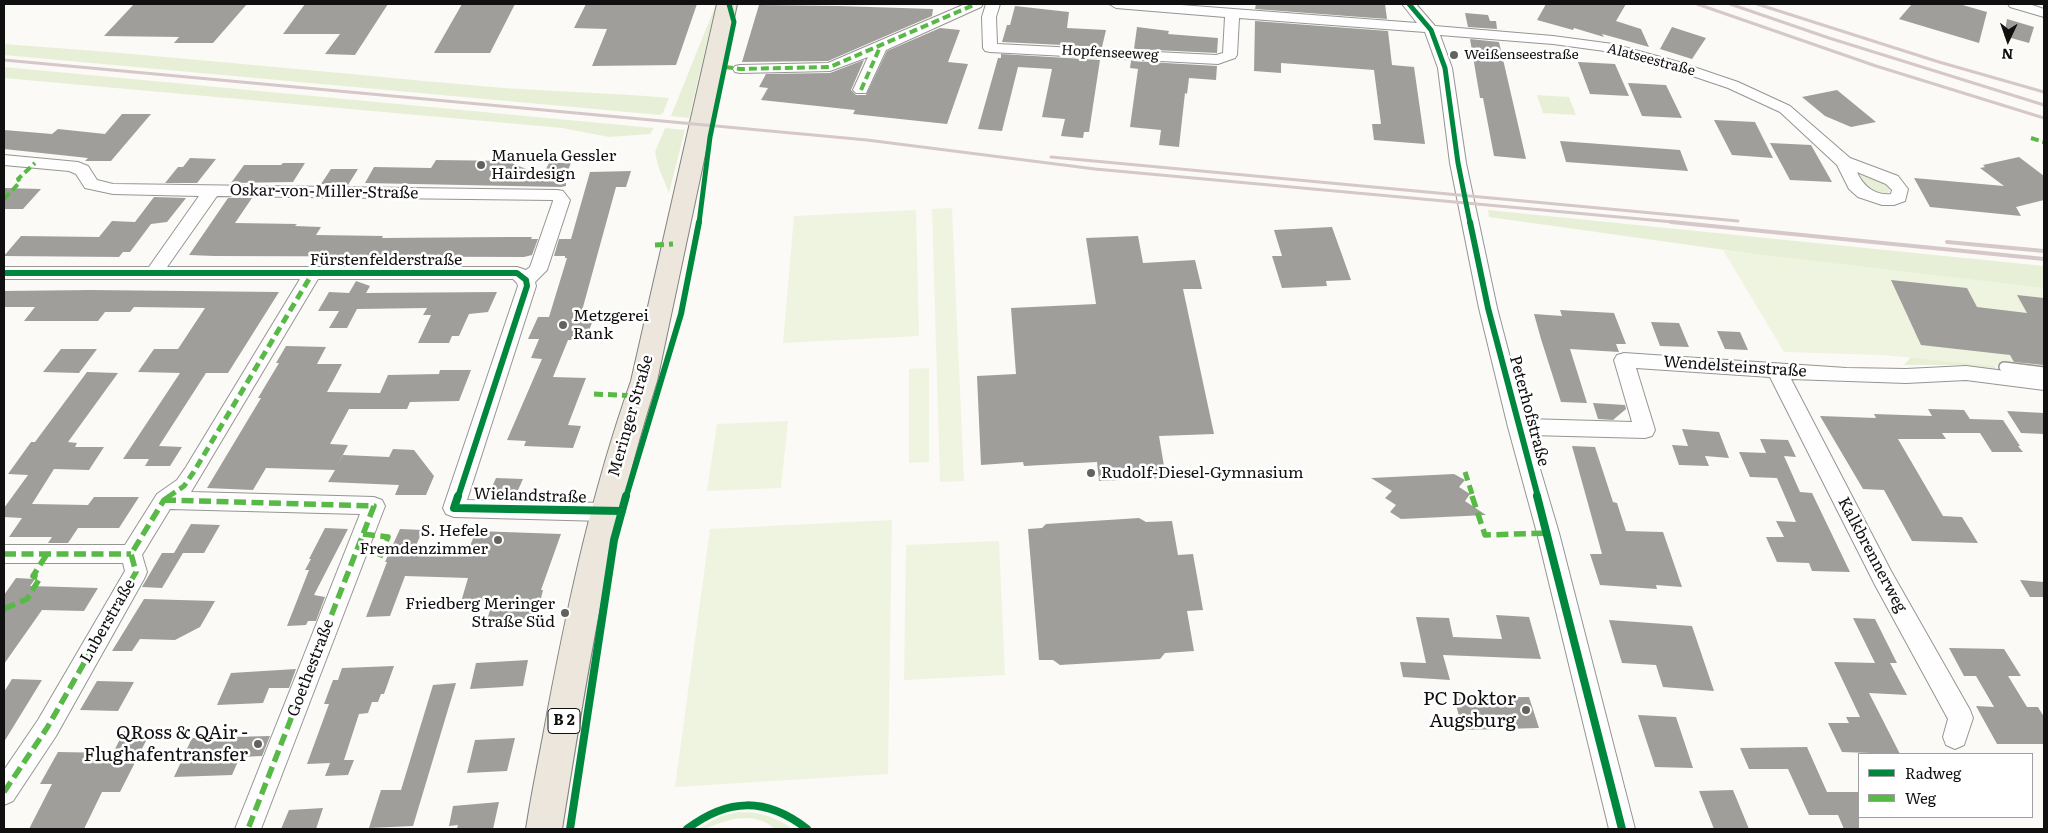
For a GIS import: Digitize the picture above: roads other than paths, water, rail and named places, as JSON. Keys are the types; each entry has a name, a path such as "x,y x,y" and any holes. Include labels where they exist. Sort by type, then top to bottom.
{"main road":[{"name":"Meringer Straße","path":"544,829 583,612 604,512 627,429 644,381 727,4"}],"street":[{"path":"740,69 830,67 976,4"},
{"name":"Hopfenseeweg","path":"993,4 989,17 990,48 1153,55 1218,60 1230,55 1232,12"},
{"name":"Alatseestraße","path":"1116,4 1430,29 1553,40 1613,48 1674,65 1733,85 1785,109 1844,162"},
{"name":"Peterhofstraße","path":"1408,4 1430,29 1445,68 1458,164 1488,308 1518,428 1548,533 1622,829"},
{"path":"2015,4 2044,13"},
{"path":"861,90 880,47"},
{"name":"Oskar-von-Miller-Straße","path":"4,160 72,166 82,170 91,184 113,189 558,195 562,200 538,270 526,280"},
{"path":"153,274 212,190"},
{"name":"Fürstenfelderstraße","path":"4,273 517,273 526,280"},
{"name":"Luberstraße","path":"4,792 47,728 136,572 131,554 164,500 184,486 193,473 312,274"},
{"name":"Wielandstraße","path":"526,280 527,286 454,508 604,512"},
{"name":"Wendelsteinstraße","path":"1518,428 1645,430 1624,360 1777,371 1900,376 1966,373 2044,383"},
{"name":"Kalkbrennerweg","path":"1777,371 1884,578 1961,718 1955,738"},
{"name":"Goethestraße","path":"164,500 374,506 248,829"},
{"path":"4,554 131,554"}],"lane":[{"path":"2009,378 2004,368 2044,372"}],"railway":[{"path":"1697,4 1876,66 2044,118"},
{"path":"1730,4 1829,38 2044,105"},
{"path":"1757,4 1939,62 2044,92"},
{"path":"4,60 867,140 1095,169 1684,223"},
{"path":"1051,157 1738,221"},
{"path":"1671,222 2044,259"},
{"path":"1947,242 2044,251"}],"place":[{"name":"Weißenseestraße","path":"1454,55"},
{"name":"Manuela Gessler Hairdesign","path":"481,165"},
{"name":"Metzgerei Rank","path":"563,325"},
{"name":"Rudolf-Diesel-Gymnasium","path":"1091,473"},
{"name":"S. Hefele Fremdenzimmer","path":"498,540"},
{"name":"Friedberg Meringer Straße Süd","path":"565,613"},
{"name":"PC Doktor Augsburg","path":"1526,710"},
{"name":"QRoss & QAir - Flughafentransfer","path":"258,744"}]}
